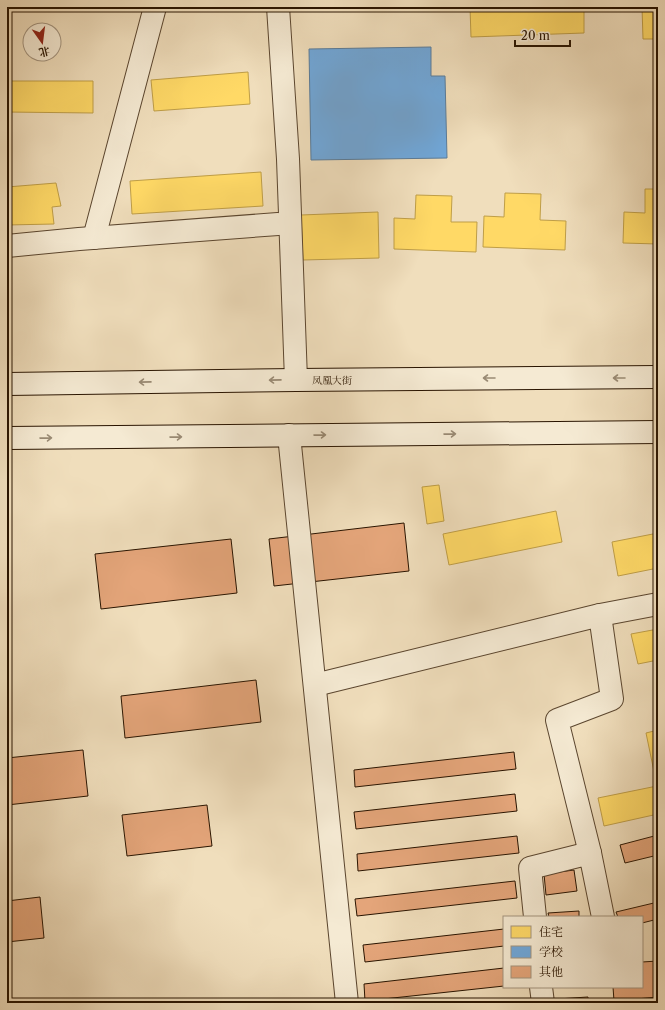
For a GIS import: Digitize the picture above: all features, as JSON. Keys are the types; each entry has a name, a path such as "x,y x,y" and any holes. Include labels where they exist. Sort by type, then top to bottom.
{"street":[{"path":"94,238 155,7"},
{"path":"278,7 288,159 296,380"},
{"path":"7,246 278,224"},
{"name":"凤凰大街","path":"7,384 658,377"},
{"path":"7,438 658,432"},
{"path":"289,435 347,1003"},
{"path":"315,685 600,616 658,604"},
{"path":"600,616 612,699 557,720 604,916"},
{"path":"535,916 530,868 590,854"},
{"path":"541,988 543,1003"}],"building: 住宅":[{"path":"470,7 584,7 584,33 471,37"},
{"path":"642,7 658,7 658,39 643,39"},
{"path":"248,72 250,104 154,111 151,80"},
{"path":"7,81 93,81 93,113 7,112"},
{"path":"261,172 263,206 132,214 130,181"},
{"path":"56,183 61,206 52,207 54,224 7,225 7,187"},
{"path":"645,189 658,189 658,244 623,243 624,212 645,213"},
{"path":"505,193 541,194 540,220 566,221 565,250 483,247 484,216 504,217"},
{"path":"416,195 452,196 451,222 477,222 476,252 394,249 394,218 415,219"},
{"path":"378,212 379,258 303,260 301,215"},
{"path":"439,485 444,521 427,524 422,487"},
{"path":"556,511 562,542 449,565 443,534"},
{"path":"658,533 658,568 618,576 612,542"},
{"path":"658,629 658,660 638,664 631,634"},
{"path":"658,730 658,814 604,826 598,798 657,786 646,733"}],"building: 学校":[{"path":"431,47 431,76 445,76 447,158 311,160 309,49"}],"building: 其他":[{"path":"404,523 409,571 274,586 269,539"},
{"path":"231,539 237,593 101,609 95,554"},
{"path":"256,680 261,722 125,738 121,696"},
{"path":"83,750 88,796 7,805 7,758"},
{"path":"514,752 516,769 355,787 354,770"},
{"path":"515,794 517,811 356,829 354,812"},
{"path":"207,805 212,846 127,856 122,815"},
{"path":"658,835 658,855 625,863 620,845"},
{"path":"517,836 519,853 358,871 357,854"},
{"path":"574,870 577,891 546,895 544,874"},
{"path":"515,881 517,898 357,916 355,899"},
{"path":"40,897 44,938 7,942 7,901"},
{"path":"658,902 658,919 643,923 643,916 618,916 616,912"},
{"path":"579,911 579,916 549,916 548,913"},
{"path":"503,929 503,946 365,962 363,945"},
{"path":"658,961 658,997 614,1001 613,988 643,988 643,962"},
{"path":"503,968 503,986 365,1001 364,984"},
{"path":"588,997 588,1003 557,1003 557,999"}]}
